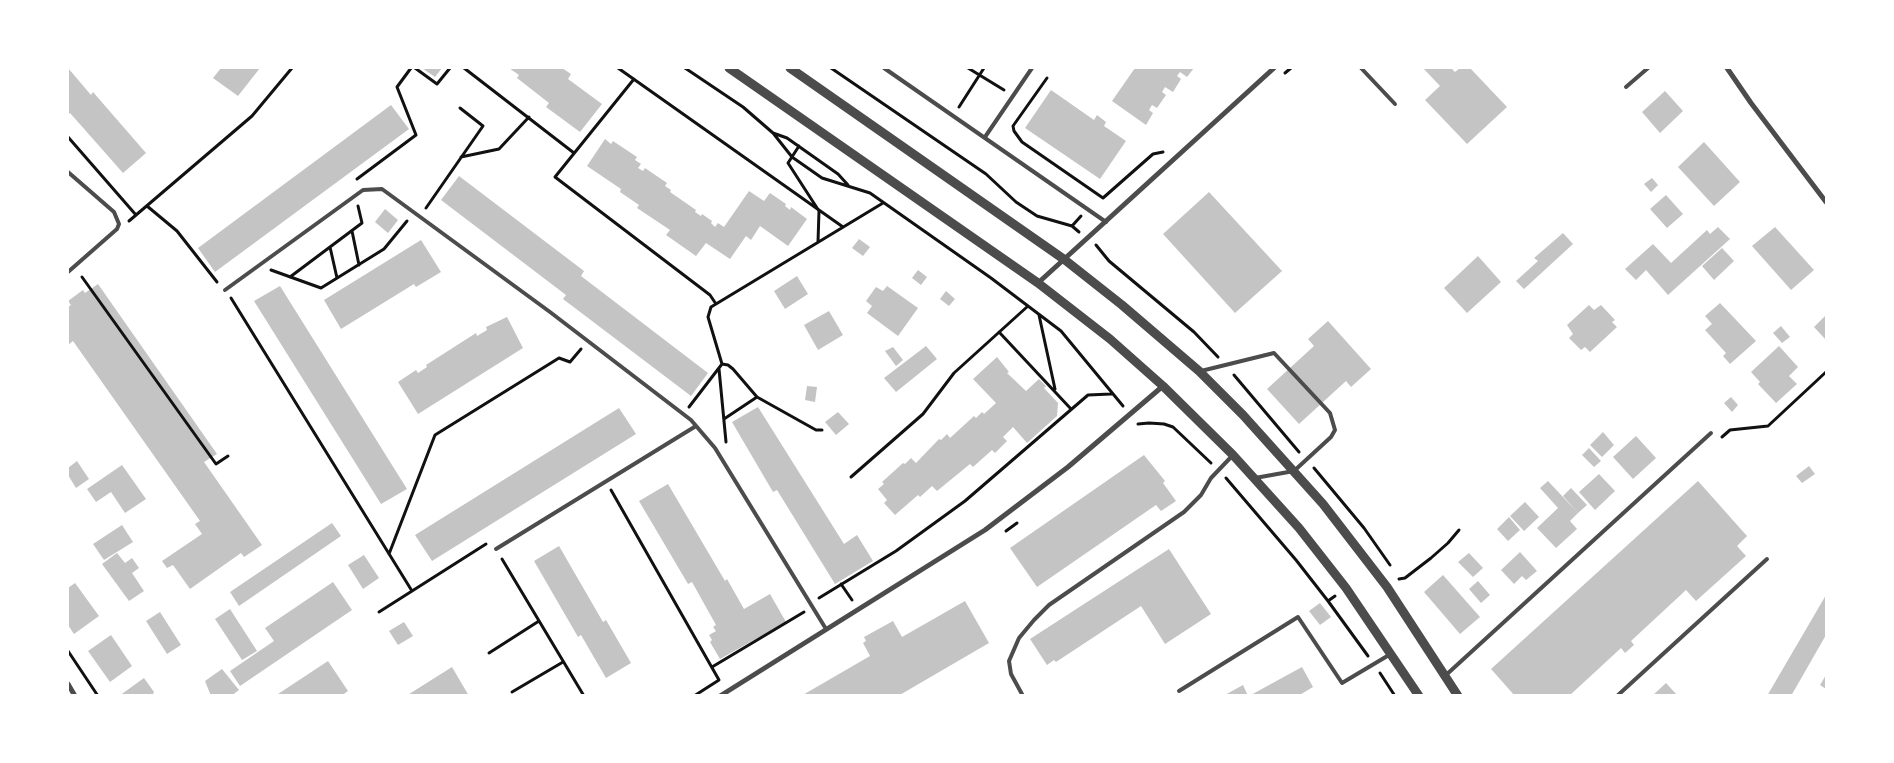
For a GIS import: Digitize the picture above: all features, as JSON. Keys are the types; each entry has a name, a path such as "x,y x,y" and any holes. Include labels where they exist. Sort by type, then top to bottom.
{"street":[{"path":"729,68 1038,283 1110,338 1164,386 1233,455 1299,528 1346,588 1419,696"},
{"path":"790,68 1065,260 1122,305 1199,372 1294,471 1364,554 1423,638 1458,696"},
{"path":"1038,283 1274,68"},
{"path":"1727,68 1826,202"},
{"path":"720,696 985,530 1068,467 1164,386"},
{"path":"68,684 75,696"}],"lane":[{"path":"884,68 1106,222"},
{"path":"985,137 1032,68"},
{"path":"1361,68 1395,104"},
{"path":"1626,87 1648,68"},
{"path":"68,172 114,212 118,218 117,229 68,272"},
{"path":"225,290 355,195 369,188 382,189 588,340 696,426 715,448 826,629"},
{"path":"1199,372 1274,353 1330,413 1335,430 1331,437 1294,471 1254,478"},
{"path":"496,549 696,426"},
{"path":"1446,675 1710,433"},
{"path":"1024,696 1011,674 1009,661 1019,638 1034,620 1049,605 1184,512 1201,495 1218,470 1233,455"},
{"path":"1618,696 1766,559"},
{"path":"1180,691 1298,617 1342,683 1391,653"}],"path":[{"path":"117,229 123,227 252,116 292,68"},
{"path":"352,182 416,135 397,87 411,68"},
{"path":"416,68 437,84 450,68"},
{"path":"464,68 574,153"},
{"path":"618,68 843,227"},
{"path":"685,68 743,108 772,133 792,157 822,178 870,193 1061,330 1138,425 1149,422 1173,427 1218,470 1296,560 1374,664 1395,696"},
{"path":"831,68 986,174 1016,202 1037,216"},
{"path":"968,68 1013,95"},
{"path":"953,115 984,68"},
{"path":"1046,78 1013,126 1014,131 1022,142 1103,198 1153,154 1161,153 1169,146"},
{"path":"426,207 483,126 460,108"},
{"path":"461,158 499,149 529,117"},
{"path":"772,133 787,138 799,146 838,174 848,185"},
{"path":"68,137 136,215"},
{"path":"799,146 788,163 819,211 818,242"},
{"path":"290,277 362,223 355,195"},
{"path":"268,269 320,288 384,249 420,203 433,213"},
{"path":"716,304 883,203"},
{"path":"147,206 177,231 217,281 225,276"},
{"path":"352,231 359,264"},
{"path":"330,247 337,278"},
{"path":"76,282 84,276 216,464 228,456"},
{"path":"237,291 230,297 412,591"},
{"path":"851,476 923,414 954,373 1028,306"},
{"path":"1039,314 1055,391"},
{"path":"1000,332 1071,409"},
{"path":"389,554 435,435 559,358 570,362 588,340"},
{"path":"722,364 728,364 757,397 816,430 822,430"},
{"path":"719,368 726,441"},
{"path":"1716,444 1730,430 1768,426 1826,372"},
{"path":"712,667 896,551 965,500 1088,395 1112,394"},
{"path":"724,419 757,397"},
{"path":"682,401 696,412"},
{"path":"718,430 731,450"},
{"path":"606,481 719,680 694,696"},
{"path":"1400,578 1406,578 1431,558 1459,530"},
{"path":"496,549 584,696"},
{"path":"817,588 822,596"},
{"path":"1328,601 1346,588"},
{"path":"489,653 539,621"},
{"path":"68,651 98,696"},
{"path":"512,692 563,662"}],"building":[{"path":"68,68 91,95 93,92 146,153 123,173 70,113 68,115"},
{"path":"221,68 260,68 238,96 213,78"},
{"path":"422,68 442,68 435,77"},
{"path":"509,68 562,68 571,74 568,79 602,104 580,132 546,107 549,103 517,78 519,75"},
{"path":"1135,68 1194,68 1187,77 1180,72 1177,76 1181,79 1173,92 1165,87 1162,92 1166,95 1157,108 1152,105 1149,110 1153,113 1146,125 1112,101"},
{"path":"1423,68 1451,68 1455,72 1460,68 1470,68 1507,107 1467,144 1425,100 1440,86"},
{"path":"1051,90 1094,120 1097,115 1106,122 1104,126 1126,141 1100,179 1025,128"},
{"path":"1665,91 1683,111 1660,133 1642,112"},
{"path":"391,105 409,129 215,272 198,248"},
{"path":"605,139 611,144 613,141 637,157 635,160 641,164 638,168 643,171 645,168 667,183 665,186 671,190 670,192 696,210 695,212 701,216 702,214 712,221 711,223 715,227 718,223 724,227 749,191 764,201 770,193 786,204 785,206 790,210 791,207 807,219 788,246 760,226 751,240 746,236 730,259 706,243 696,256 666,235 670,230 637,208 639,205 620,192 621,189 587,166"},
{"path":"1704,142 1740,182 1714,206 1678,167"},
{"path":"459,176 584,271 581,276 708,373 691,396 563,299 566,295 441,200"},
{"path":"1652,178 1658,185 1651,192 1644,184"},
{"path":"1209,192 1282,271 1235,313 1163,234"},
{"path":"1666,195 1683,214 1667,228 1650,209"},
{"path":"385,209 398,220 388,233 375,222"},
{"path":"1718,227 1730,239 1668,295 1646,270 1636,280 1625,269 1653,244 1671,263 1707,230 1710,234"},
{"path":"1775,227 1814,270 1791,290 1752,246"},
{"path":"1563,233 1573,244 1524,289 1516,281 1538,261 1534,258"},
{"path":"859,239 870,247 863,256 852,248"},
{"path":"421,240 441,272 416,287 414,284 341,329 324,300"},
{"path":"1722,248 1734,261 1714,280 1702,266"},
{"path":"1478,256 1501,282 1467,313 1444,288"},
{"path":"918,270 927,277 921,285 912,278"},
{"path":"797,276 808,294 785,309 774,291"},
{"path":"98,284 217,454 204,462 262,545 244,557 241,553 190,589 173,565 167,568 162,561 202,534 195,524 200,521 73,341 68,345 68,307 71,305 68,301 83,290 85,293"},
{"path":"280,286 407,489 381,504 254,301"},
{"path":"887,286 918,308 898,336 867,313 872,306 866,301 876,287 883,291"},
{"path":"946,291 955,299 949,306 940,299"},
{"path":"1720,303 1756,341 1730,364 1723,356 1726,353 1705,330 1712,324 1705,316"},
{"path":"1589,305 1594,310 1601,305 1615,320 1612,322 1617,327 1590,352 1585,347 1581,350 1569,338 1573,334 1567,325"},
{"path":"829,311 843,335 818,350 804,325"},
{"path":"1826,315 1826,340 1814,327"},
{"path":"507,317 523,348 418,414 398,382 416,370 418,373 427,367 426,365 476,333 477,336 487,330 486,327"},
{"path":"1328,321 1371,369 1351,387 1346,381 1299,424 1267,389 1314,346 1308,339"},
{"path":"1781,326 1790,337 1782,343 1773,333"},
{"path":"926,346 937,359 896,392 884,378"},
{"path":"1779,346 1798,367 1789,376 1797,384 1776,403 1758,384 1760,382 1751,372"},
{"path":"893,347 903,360 896,366 885,351"},
{"path":"997,357 1009,372 1007,373 1026,391 1039,379 1046,386 1044,388 1058,403 1057,416 1027,443 1013,427 1003,437 1007,441 995,453 992,450 973,467 970,464 937,491 932,486 920,497 918,495 895,515 884,503 887,500 878,489 884,484 882,482 911,458 916,463 939,439 941,440 947,434 950,438 974,416 976,418 982,412 984,414 996,403 973,379"},
{"path":"807,386 817,387 815,402 805,400"},
{"path":"1731,397 1738,405 1732,412 1724,403"},
{"path":"758,407 844,544 857,535 873,561 835,584 777,490 773,492 732,422"},
{"path":"619,408 636,434 432,561 415,535"},
{"path":"838,412 849,424 836,435 825,422"},
{"path":"1603,432 1614,445 1602,457 1590,445"},
{"path":"1636,436 1656,458 1633,479 1613,457"},
{"path":"1589,448 1601,461 1594,467 1582,455"},
{"path":"1144,455 1165,481 1163,483 1176,501 1161,511 1156,505 1037,587 1010,548"},
{"path":"77,461 89,479 76,488 68,475 68,468"},
{"path":"122,465 146,499 125,513 111,492 96,502 87,489"},
{"path":"1809,466 1815,474 1802,483 1796,476"},
{"path":"1599,474 1615,491 1595,510 1579,492"},
{"path":"1548,481 1578,513 1570,521 1577,529 1556,548 1537,528 1558,508 1540,488"},
{"path":"1698,481 1747,536 1737,546 1746,556 1696,601 1686,590 1631,641 1634,645 1625,653 1621,648 1569,696 1515,696 1491,669"},
{"path":"668,484 725,581 727,579 744,609 770,594 786,622 720,659 710,642 712,640 709,635 716,631 713,627 716,625 692,582 688,584 639,501"},
{"path":"1571,488 1587,505 1578,513 1563,496"},
{"path":"1525,502 1539,517 1524,531 1510,516"},
{"path":"1509,517 1520,530 1508,541 1497,529"},
{"path":"332,523 341,536 239,606 230,592"},
{"path":"122,525 133,542 104,560 93,544"},
{"path":"559,546 603,622 606,620 631,663 606,678 581,635 578,637 534,561"},
{"path":"1169,549 1211,614 1165,644 1141,606 1056,662 1054,660 1047,665 1030,639"},
{"path":"1520,552 1537,571 1526,580 1522,576 1514,584 1501,570"},
{"path":"117,553 125,563 132,558 139,568 132,573 144,591 129,601 102,564"},
{"path":"1469,553 1483,568 1473,577 1458,562"},
{"path":"364,555 379,578 363,589 348,565"},
{"path":"1443,575 1480,617 1460,634 1424,592"},
{"path":"1478,581 1490,595 1481,603 1469,589"},
{"path":"333,582 352,610 240,686 230,671 274,641 265,628"},
{"path":"75,583 99,616 74,634 68,625 68,588"},
{"path":"1826,595 1826,635 1791,696 1767,696"},
{"path":"965,601 989,643 898,696 801,696 870,656 863,643 866,641 864,637 893,621 902,637"},
{"path":"1320,603 1331,617 1320,625 1309,611"},
{"path":"230,609 257,651 242,660 215,619"},
{"path":"160,612 181,645 167,654 146,621"},
{"path":"404,622 413,636 398,645 389,631"},
{"path":"111,635 132,666 110,682 88,651"},
{"path":"328,661 348,691 341,696 275,696"},
{"path":"452,667 469,696 406,696"},
{"path":"1302,667 1313,687 1298,696 1249,696"},
{"path":"222,669 239,690 231,696 211,696 205,681"},
{"path":"1826,675 1826,689 1820,685"},
{"path":"144,678 154,692 152,696 119,696"},
{"path":"1666,683 1678,696 1652,696"},
{"path":"1243,685 1248,696 1223,696"}]}
